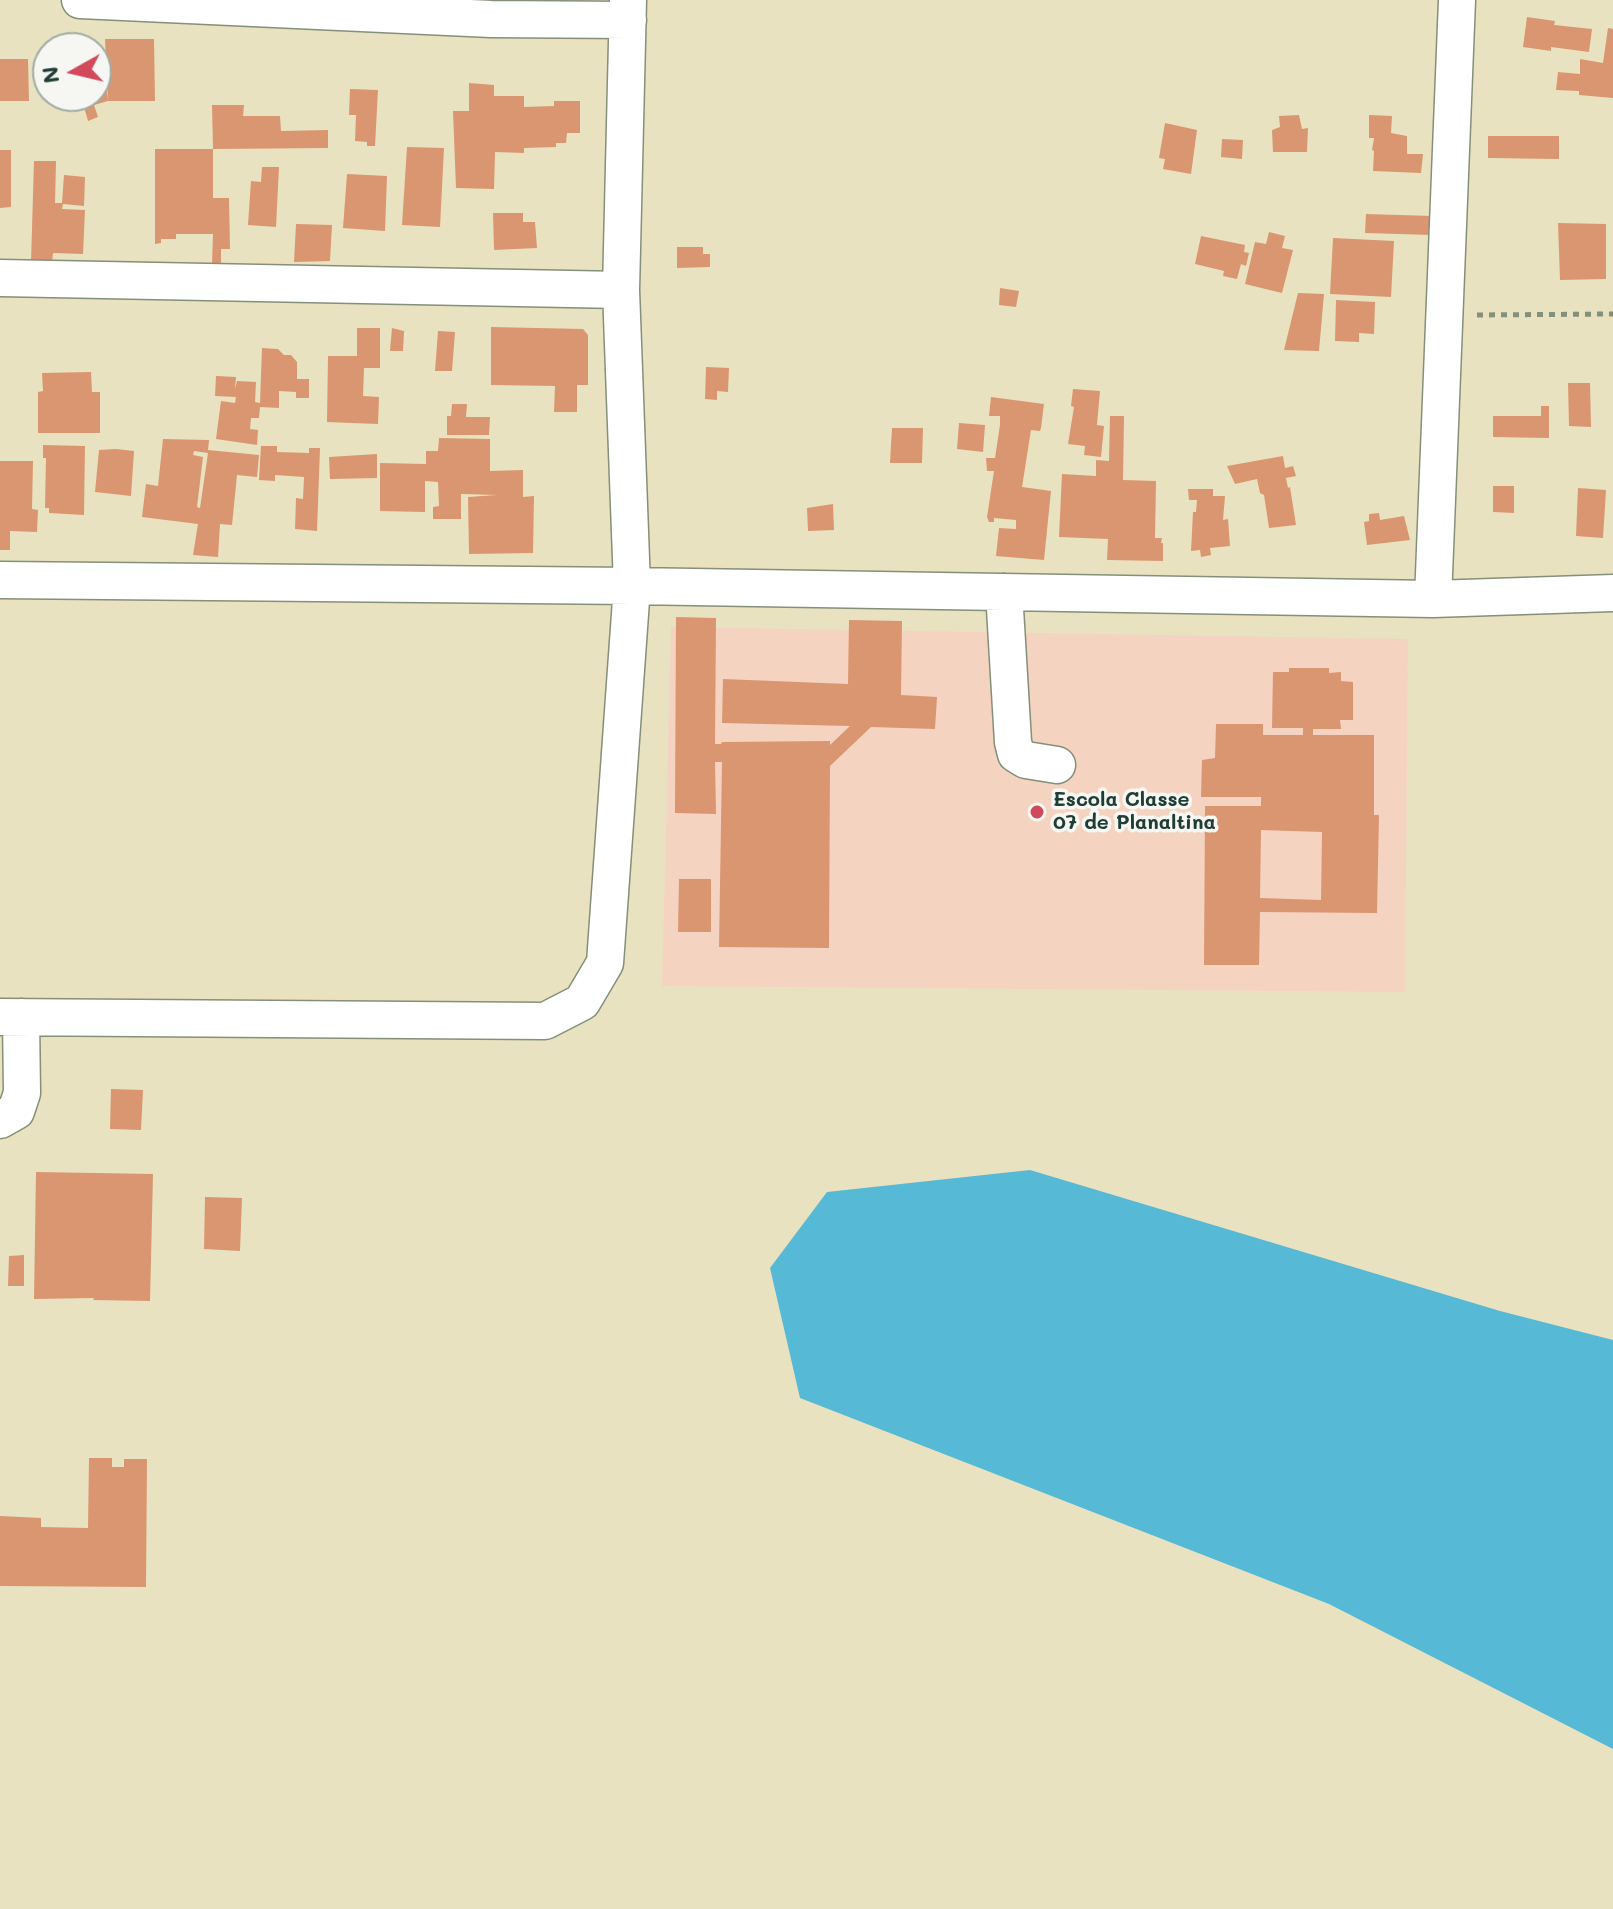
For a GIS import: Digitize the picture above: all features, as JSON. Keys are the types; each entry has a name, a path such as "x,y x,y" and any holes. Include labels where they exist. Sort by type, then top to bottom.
{"street":[{"path":"0,1120 16,1111 22,1093 11,1017 545,1021 582,1002 605,963 632,586 621,290 628,10 491,19 80,0"},
{"path":"1433,599 1457,0"},
{"path":"0,278 621,290"},
{"path":"0,580 1433,599 1613,593"},
{"path":"1004,592 1016,754 1026,760 1057,765"}],"path":[{"path":"1444,316 1613,314"}],"shaded area":[{"name":"Escola Classe 07 de Planaltina","path":"671,627 1408,639 1405,992 662,986"}],"water":[{"path":"1030,1170 1500,1311 1613,1340 1613,1749 1329,1604 800,1398 770,1268 827,1192"}],"building":[{"path":"1527,17 1555,21 1554,25 1592,29 1589,52 1523,47"},
{"path":"1608,28 1613,29 1613,98 1556,90 1558,72 1580,74 1580,59 1603,63"},
{"path":"112,39 154,39 155,101 112,101"},
{"path":"0,59 28,59 29,101 0,101"},
{"path":"469,83 494,85 494,96 524,96 524,107 554,106 554,101 580,101 580,133 567,133 566,143 556,143 556,147 524,148 524,153 495,152 494,189 456,188 453,111 469,111"},
{"path":"350,89 378,90 375,146 355,141 356,115 349,115"},
{"path":"212,105 244,105 243,116 280,116 281,131 328,130 328,148 213,149"},
{"path":"85,112 96,112 98,117 88,121"},
{"path":"1299,115 1302,129 1308,128 1307,152 1273,152 1272,130 1280,127 1279,116"},
{"path":"1369,115 1392,116 1391,133 1407,136 1407,154 1423,154 1421,173 1373,171 1374,138 1369,138"},
{"path":"1165,123 1197,130 1191,174 1163,169 1165,159 1159,158"},
{"path":"1488,136 1559,136 1559,159 1488,158"},
{"path":"1222,139 1243,140 1242,159 1221,157"},
{"path":"407,147 444,148 440,227 402,225"},
{"path":"155,149 213,149 213,198 229,198 230,249 221,249 221,264 212,264 213,234 176,234 176,239 161,239 161,243 155,244"},
{"path":"0,150 11,150 11,207 0,208"},
{"path":"34,161 56,161 55,203 62,203 64,175 85,177 84,206 63,204 62,209 85,210 83,254 53,253 52,262 31,262"},
{"path":"262,167 279,167 276,227 248,225 251,181 261,182"},
{"path":"347,174 387,176 385,231 343,228"},
{"path":"493,213 523,213 523,222 535,222 537,248 494,250"},
{"path":"1366,214 1433,216 1432,235 1365,233"},
{"path":"1558,223 1606,224 1606,279 1560,280"},
{"path":"296,224 332,225 330,261 294,262"},
{"path":"1269,232 1285,236 1282,248 1293,250 1282,293 1245,284 1255,242 1266,244"},
{"path":"1201,236 1245,245 1244,252 1249,253 1246,266 1241,264 1237,279 1223,276 1224,271 1195,264"},
{"path":"1333,238 1394,241 1391,297 1330,294"},
{"path":"677,247 703,247 703,254 710,254 710,267 677,268"},
{"path":"1000,288 1019,291 1016,307 999,305"},
{"path":"1298,293 1324,294 1319,351 1284,350"},
{"path":"1336,300 1375,302 1374,334 1359,333 1359,342 1335,341"},
{"path":"491,327 583,329 588,335 588,385 577,385 577,412 554,412 555,386 491,385"},
{"path":"357,328 380,328 380,368 364,368 363,396 379,397 378,424 327,422 328,356 357,356"},
{"path":"392,328 404,331 403,351 390,351"},
{"path":"438,331 455,332 452,371 435,371"},
{"path":"262,348 278,349 284,355 291,355 297,362 297,379 309,379 309,398 296,398 296,392 279,391 279,408 260,407 259,418 251,418 250,429 258,430 257,445 216,439 221,401 235,403 236,397 215,396 216,376 236,377 235,389 237,381 256,382 255,402 260,403"},
{"path":"706,367 729,368 728,392 717,391 717,400 705,399"},
{"path":"91,372 92,392 100,392 100,433 38,433 38,392 43,391 42,373"},
{"path":"1568,383 1590,383 1591,427 1569,426"},
{"path":"1073,389 1100,391 1097,425 1104,426 1101,457 1084,455 1085,446 1068,444 1074,407 1071,406"},
{"path":"991,397 1044,404 1040,431 1031,430 1022,487 1051,491 1044,560 996,556 999,528 1016,529 1016,520 994,518 994,522 989,522 987,517 994,471 987,471 986,458 995,458 1000,425 1000,416 989,416"},
{"path":"452,404 467,404 466,417 490,417 489,435 447,435 447,416 451,416"},
{"path":"1541,406 1549,406 1549,438 1493,437 1493,416 1541,416"},
{"path":"1110,416 1124,416 1123,480 1156,481 1155,538 1162,538 1163,561 1107,560 1108,539 1059,537 1062,474 1096,476 1096,460 1109,461"},
{"path":"959,423 985,425 983,452 957,449"},
{"path":"892,428 923,428 922,463 890,463"},
{"path":"439,438 490,439 490,471 523,470 523,497 534,496 533,553 469,554 468,497 497,495 461,494 461,519 433,519 433,507 439,506 438,482 425,481 425,512 380,511 380,463 426,464 426,451 438,451"},
{"path":"163,439 209,440 208,450 259,455 257,477 237,475 232,525 220,524 218,557 193,555 198,524 142,517 146,484 158,486","holes":["194,451 208,453 200,508 197,507 203,457 193,455"]},
{"path":"43,445 85,446 84,515 49,513 49,508 45,508 46,458 43,458"},
{"path":"261,446 277,446 277,452 309,453 309,448 320,448 317,531 295,529 296,498 303,499 304,477 275,475 275,481 259,480"},
{"path":"99,450 134,451 131,496 95,492"},
{"path":"377,454 377,478 330,479 329,457"},
{"path":"1283,456 1285,468 1293,466 1296,476 1286,478 1296,525 1269,528 1264,495 1260,493 1257,479 1235,484 1227,466"},
{"path":"0,461 33,461 32,509 38,510 37,532 10,531 10,550 0,550"},
{"path":"1493,486 1514,486 1514,513 1493,512"},
{"path":"1578,488 1606,490 1603,538 1576,536"},
{"path":"1188,489 1213,489 1213,496 1225,496 1223,520 1228,519 1230,546 1210,548 1211,555 1201,557 1200,550 1191,551 1193,512 1196,512 1197,500 1189,500"},
{"path":"833,504 834,530 808,531 807,508"},
{"path":"1379,513 1380,520 1404,516 1410,540 1367,545 1364,522 1369,521 1369,514"},
{"path":"676,617 716,618 715,744 830,741 830,745 850,726 722,723 723,679 848,684 849,620 902,621 901,695 937,697 935,729 871,727 830,766 829,948 719,947 722,762 715,762 716,814 675,813"},
{"path":"1289,668 1329,668 1329,673 1341,672 1341,681 1353,682 1353,720 1340,720 1341,729 1313,729 1313,735 1374,735 1374,815 1379,815 1377,913 1260,912 1259,965 1204,965 1205,806 1261,806 1261,797 1201,797 1202,760 1215,758 1216,724 1263,724 1263,735 1303,735 1303,728 1272,728 1273,672 1289,672","holes":["1261,830 1322,832 1321,900 1260,898"]},
{"path":"679,879 711,879 711,932 678,932"},
{"path":"111,1089 143,1090 141,1130 110,1129"},
{"path":"36,1172 153,1174 150,1301 34,1299"},
{"path":"205,1197 242,1198 240,1251 204,1249"},
{"path":"24,1255 24,1286 8,1286 9,1256"},
{"path":"89,1458 112,1458 112,1467 124,1467 124,1459 147,1459 146,1587 0,1586 0,1516 41,1518 41,1527 88,1528"}],"place":[{"name":"Escola Classe 07 de Planaltina","path":"1037,812"}]}
